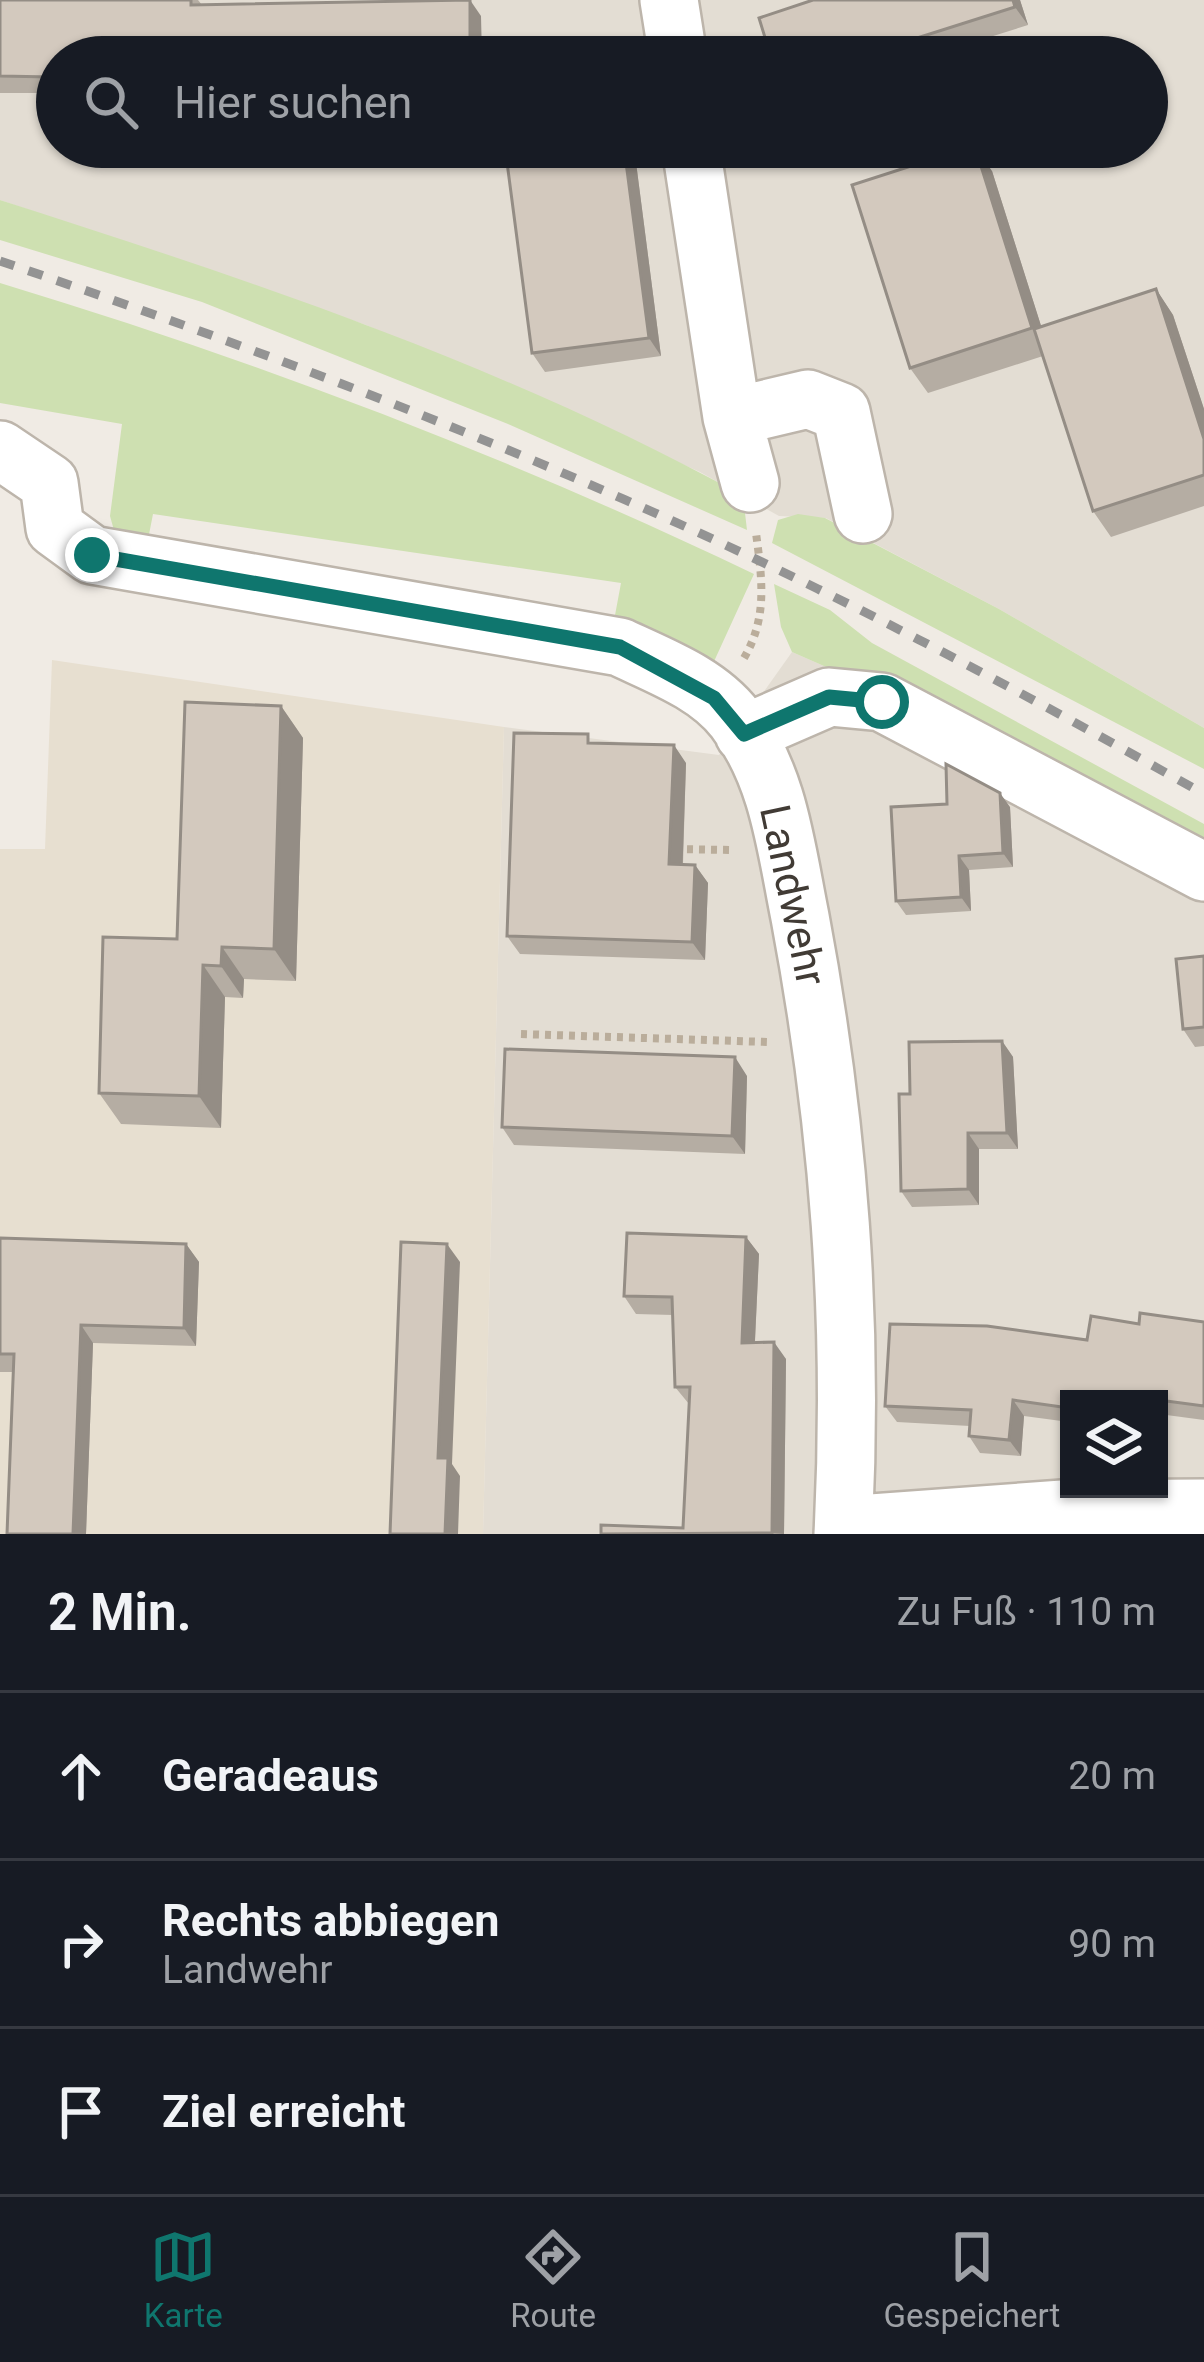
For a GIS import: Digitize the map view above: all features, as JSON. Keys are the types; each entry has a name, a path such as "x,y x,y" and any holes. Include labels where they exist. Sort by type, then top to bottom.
{"street":[{"path":"670,0 675,36"},
{"path":"694,168 732,417 750,483"},
{"path":"732,417 808,399 841,412 863,514"},
{"path":"0,450 50,484 55,528 92,555 620,647 729,716 829,697 882,702 1204,872"},
{"name":"Landwehr","path":"729,716 778,806 824,1044 848,1289 843,1529"},
{"path":"843,1529 1063,1509 1204,1508"}],"path":[{"path":"729,716 758,630 764,594 750,483"},
{"path":"667,849 787,852"},
{"path":"521,1034 824,1044"}],"shaded area":[{"path":"0,0 1204,0 1204,728 999,609 826,518 779,516 700,472 366,325 0,200"},
{"path":"792,652 931,713 1204,856 1204,1534 483,1534 504,727 719,755"},
{"path":"52,660 504,727 483,1534 0,1534 0,849 45,849"}],"green space":[{"path":"0,200 285,295 564,407 743,496 747,530 508,424 202,302 0,240"},
{"path":"0,283 192,345 382,414 570,490 754,574 711,668 613,626 621,583 153,514 145,555 115,534 110,516 122,424 0,403"},
{"path":"798,514 825,518 999,609 1204,728 1204,769 772,543 778,520"},
{"path":"774,584 830,610 872,643 1204,824 1204,856 931,713 792,652 781,627"}],"building":[{"path":"0,0 191,0 191,5 470,0 470,36 36,36 36,77 0,76"},
{"path":"813,0 1013,0 1015,7 923,36 765,36 759,18"},
{"path":"508,168 627,168 649,338 532,353"},
{"path":"905,168 982,168 1032,328 910,368 852,185"},
{"path":"1156,289 1204,439 1204,475 1093,511 1034,329"},
{"path":"185,702 281,706 274,949 222,947 221,966 203,965 199,1096 99,1093 103,937 177,939"},
{"path":"514,733 588,734 588,743 674,745 669,864 695,865 692,942 507,936"},
{"path":"946,764 1000,793 1003,853 959,856 961,897 896,901 891,807 947,804"},
{"path":"1204,956 1204,1027 1183,1029 1176,959"},
{"path":"1002,1041 1007,1133 968,1133 968,1189 901,1191 899,1094 910,1094 909,1042"},
{"path":"505,1049 735,1057 732,1136 502,1127"},
{"path":"627,1233 746,1237 742,1343 774,1342 772,1533 601,1534 601,1525 683,1528 690,1387 675,1387 672,1297 624,1296"},
{"path":"0,1238 186,1244 184,1328 81,1325 73,1534 7,1534 14,1354 0,1354"},
{"path":"401,1242 447,1244 438,1458 448,1458 445,1534 390,1534"},
{"path":"1140,1313 1204,1322 1204,1406 1168,1401 1168,1390 1060,1390 1060,1407 1013,1400 1009,1440 969,1436 971,1410 885,1406 890,1324 987,1326 1087,1340 1091,1316 1139,1324"}],"railway":[{"path":"0,261 312,373 618,497 867,613 1204,794"}],"route":[{"path":"92,555 620,647 714,698 744,734 829,697 855,695 882,702"}]}
